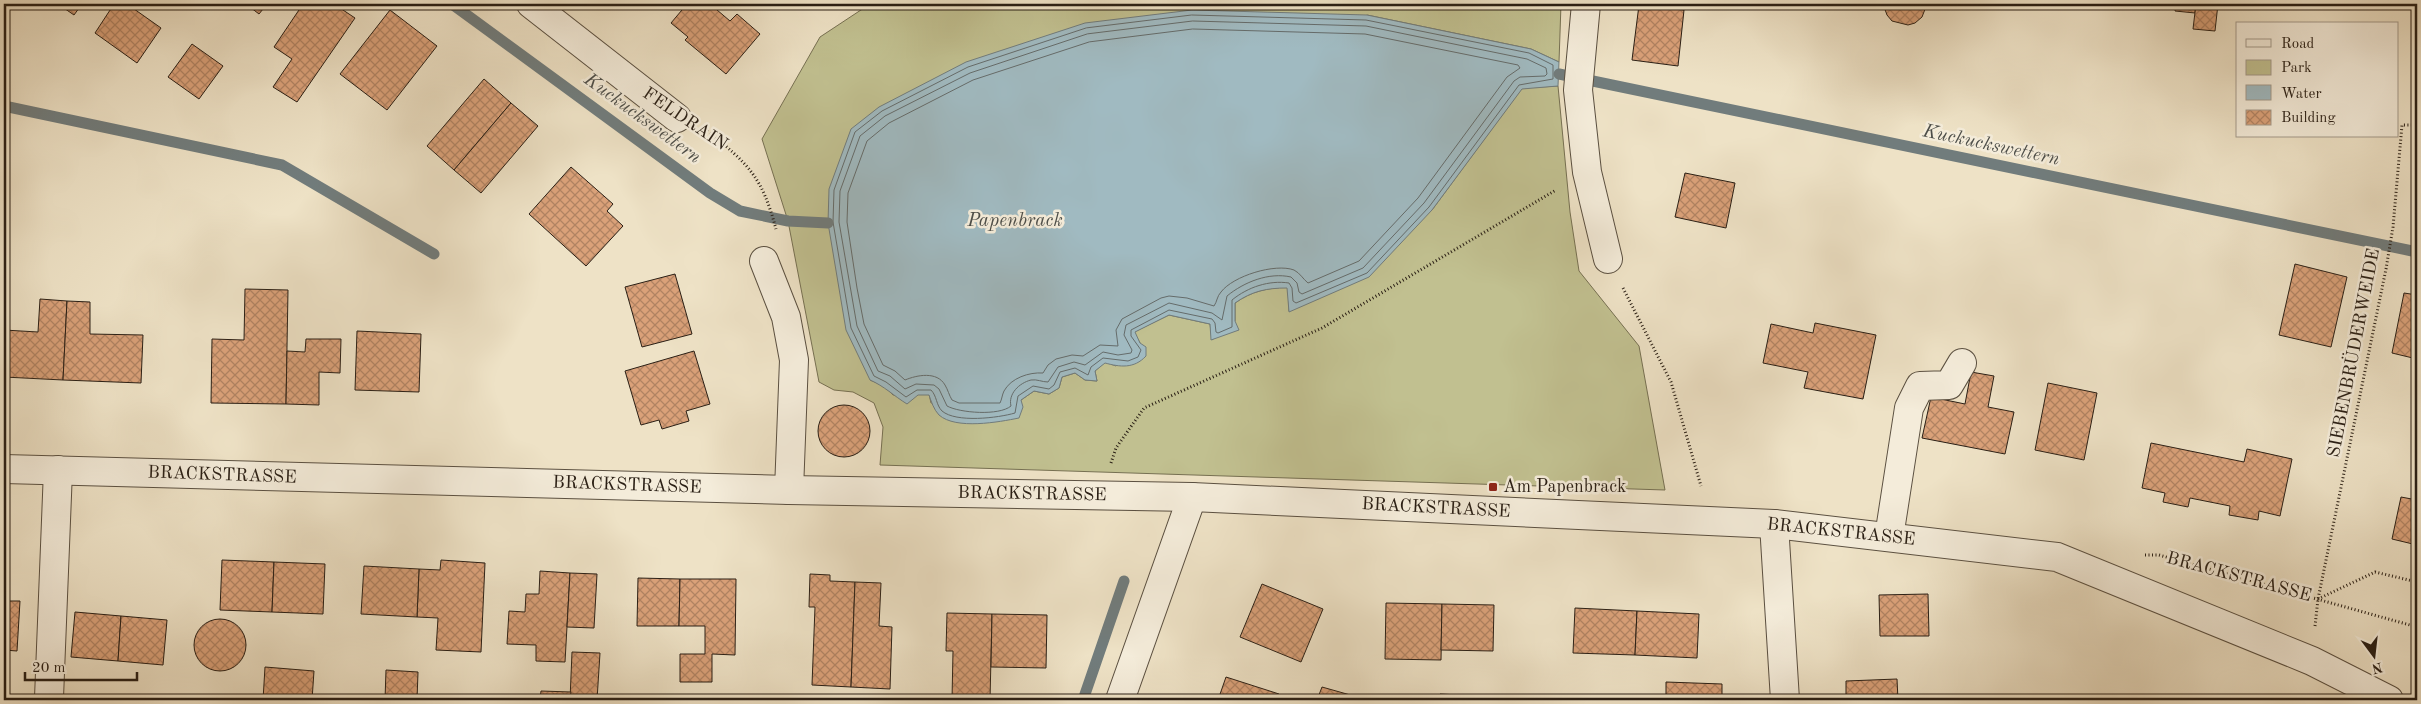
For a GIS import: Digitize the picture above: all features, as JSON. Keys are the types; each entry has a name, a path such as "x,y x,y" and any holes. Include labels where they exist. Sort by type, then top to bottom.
{"street":[{"name":"FELDRAIN","path":"531,4 677,118"},
{"path":"1586,4 1579,79 1587,172 1608,259"},
{"path":"764,261 786,317 794,360 789,490"},
{"path":"1889,537 1908,408 1920,386 1949,385 1962,363"},
{"name":"BRACKSTRASSE","path":"4,469 789,490 1192,497 1774,524 2057,556 2312,661 2389,700"},
{"path":"50,698 58,470"},
{"path":"1120,700 1192,497"},
{"path":"1774,524 1785,700"}],"path":[{"name":"FELDRAIN","path":"677,118 697,124 736,154 758,179 769,202 778,234"},
{"name":"SIEBENBRÜDERWEIDE","path":"2318,599 2386,269 2393,227 2402,125 2417,125"},
{"path":"1098,495 1116,448 1144,408 1322,328 1587,172"},
{"path":"1608,259 1671,382 1711,520"},
{"name":"BRACKSTRASSE","path":"2141,556 2159,555 2417,627"},
{"path":"2318,599 2375,572 2417,582"}],"green space":[{"path":"870,4 1561,4 1559,62 1531,49 1367,15 870,380 884,386 893,395 929,394 931,403 1021,400 1034,391 1049,394 1059,388 1062,377 1075,373 1085,380 1097,381 1095,371 1105,362 1116,366 1140,343 1134,332 1169,315 1210,324 1212,340 1235,321 1235,303 1254,293 1266,289 1288,287 1289,311 1432,210 1522,88 1558,86 1570,212 1579,271 1639,346 1665,490 880,465 883,427 874,403 853,392 834,390 819,382 788,221 762,139 820,37"}],"water":[{"name":"Papenbrack","path":"1192,10 1367,15 1531,49 1559,62 1558,86 1522,89 1432,210 1369,277 1289,312 1287,288 1254,293 1235,303 1235,321 1239,330 1211,340 1210,324 1169,315 1135,332 1140,343 1146,347 1146,356 1137,363 1127,366 1105,363 1095,371 1097,381 1085,380 1075,373 1062,377 1059,388 1049,394 1034,391 1021,400 1023,407 1019,418 978,424 946,420 937,413 929,395 918,395 907,404 870,380 846,330 828,223 829,189 851,129 879,107 966,62 1085,23"}],"building":[{"path":"58,4 82,4 74,15"},
{"path":"114,4 127,4 161,28 137,63 95,33"},
{"path":"246,4 267,4 259,14"},
{"path":"303,4 334,4 355,18 297,102 273,87 292,59 274,47"},
{"path":"687,4 710,4 730,21 737,14 760,34 726,74 685,40 688,37 671,23"},
{"path":"1883,4 1927,4 1922,17 1915,23 1908,25 1892,21 1887,15"},
{"path":"2176,4 2196,4 2195,13 2175,11"},
{"path":"2196,4 2218,4 2215,31 2193,29"},
{"path":"1639,5 1684,10 1678,66 1632,60"},
{"path":"390,10 437,46 387,110 340,74"},
{"path":"192,44 223,66 199,99 168,77"},
{"path":"484,79 511,103 454,170 427,146"},
{"path":"511,103 538,126 481,193 454,170"},
{"path":"571,167 613,204 607,211 623,226 586,266 529,214"},
{"path":"1685,173 1735,183 1726,228 1675,217"},
{"path":"2295,264 2347,277 2331,347 2279,335"},
{"path":"675,274 692,334 642,347 625,287"},
{"path":"245,289 288,290 286,404 211,403 212,339 244,340"},
{"path":"2404,293 2417,295 2417,359 2392,353"},
{"path":"40,299 67,301 63,380 4,377 4,330 38,332"},
{"path":"67,301 90,302 90,334 143,335 141,383 63,380"},
{"path":"1815,323 1876,335 1863,399 1804,388 1808,372 1763,363 1771,324 1813,333"},
{"path":"357,331 421,334 419,392 355,390"},
{"path":"306,339 341,339 340,373 319,372 319,405 286,404 287,351 305,352"},
{"path":"694,351 710,404 686,411 689,421 662,429 659,420 641,425 625,371"},
{"path":"1971,372 1994,376 1988,407 2014,412 2005,454 1922,438 1931,397 1965,404"},
{"path":"2048,383 2097,393 2084,460 2035,450"},
{"path":"844,405 854,407 862,413 868,421 870,431 868,441 862,449 854,455 844,457 834,455 826,449 820,441 818,431 820,421 826,413 834,407"},
{"path":"2151,443 2244,462 2247,449 2292,459 2280,516 2259,511 2258,520 2229,515 2230,506 2190,498 2188,507 2163,502 2165,493 2142,488"},
{"path":"2401,497 2417,500 2417,545 2392,539"},
{"path":"222,560 274,562 272,612 220,610"},
{"path":"441,560 485,563 481,652 436,650 438,618 417,617 419,569 440,570"},
{"path":"274,562 325,564 323,614 272,612"},
{"path":"364,566 419,569 417,617 361,614"},
{"path":"540,571 570,573 565,662 536,661 536,645 507,644 509,611 525,612 526,594 539,594"},
{"path":"570,573 597,574 594,628 567,627"},
{"path":"810,574 830,575 830,581 855,582 851,687 812,685 815,607 809,607"},
{"path":"638,578 680,579 679,626 637,626"},
{"path":"680,579 736,579 735,655 712,654 712,682 680,682 680,654 705,654 705,626 679,626"},
{"path":"855,582 881,583 879,626 892,627 890,689 851,687"},
{"path":"1262,584 1323,609 1301,662 1240,637"},
{"path":"1928,594 1929,636 1880,636 1879,595"},
{"path":"4,601 20,601 17,651 4,650"},
{"path":"1386,603 1442,604 1441,660 1385,659"},
{"path":"1442,604 1494,605 1493,651 1441,650"},
{"path":"1575,608 1637,611 1635,655 1573,653"},
{"path":"1637,611 1699,614 1697,658 1635,655"},
{"path":"75,612 121,616 118,661 71,657"},
{"path":"947,613 992,614 990,700 952,700 953,651 946,651"},
{"path":"992,614 1047,615 1046,668 991,667"},
{"path":"121,616 167,620 163,665 118,661"},
{"path":"220,619 230,621 238,627 244,635 246,645 244,655 238,663 230,669 220,671 210,669 202,663 196,655 194,645 196,635 202,627 210,621"},
{"path":"572,652 600,653 597,700 570,700"},
{"path":"265,667 314,671 312,700 263,700"},
{"path":"386,670 418,672 417,700 385,700"},
{"path":"1226,677 1279,694 1278,700 1218,700"},
{"path":"1897,679 1898,700 1846,700 1846,681"},
{"path":"1666,682 1722,684 1722,700 1666,700"},
{"path":"1322,687 1361,698 1361,700 1317,700"},
{"path":"541,691 571,692 570,700 540,700"},
{"path":"1440,694 1480,696 1480,700 1439,700"},
{"path":"417,696 443,697 443,700 417,700"}],"waterway":[{"name":"Kuckuckswettern","path":"452,4 710,193 740,211 788,221 828,223"},
{"name":"Kuckuckswettern","path":"1559,74 2417,252"},
{"path":"4,106 282,165 434,254"},
{"path":"1083,700 1124,581"}],"place":[{"name":"Am Papenbrack","path":"1493,487"}]}
